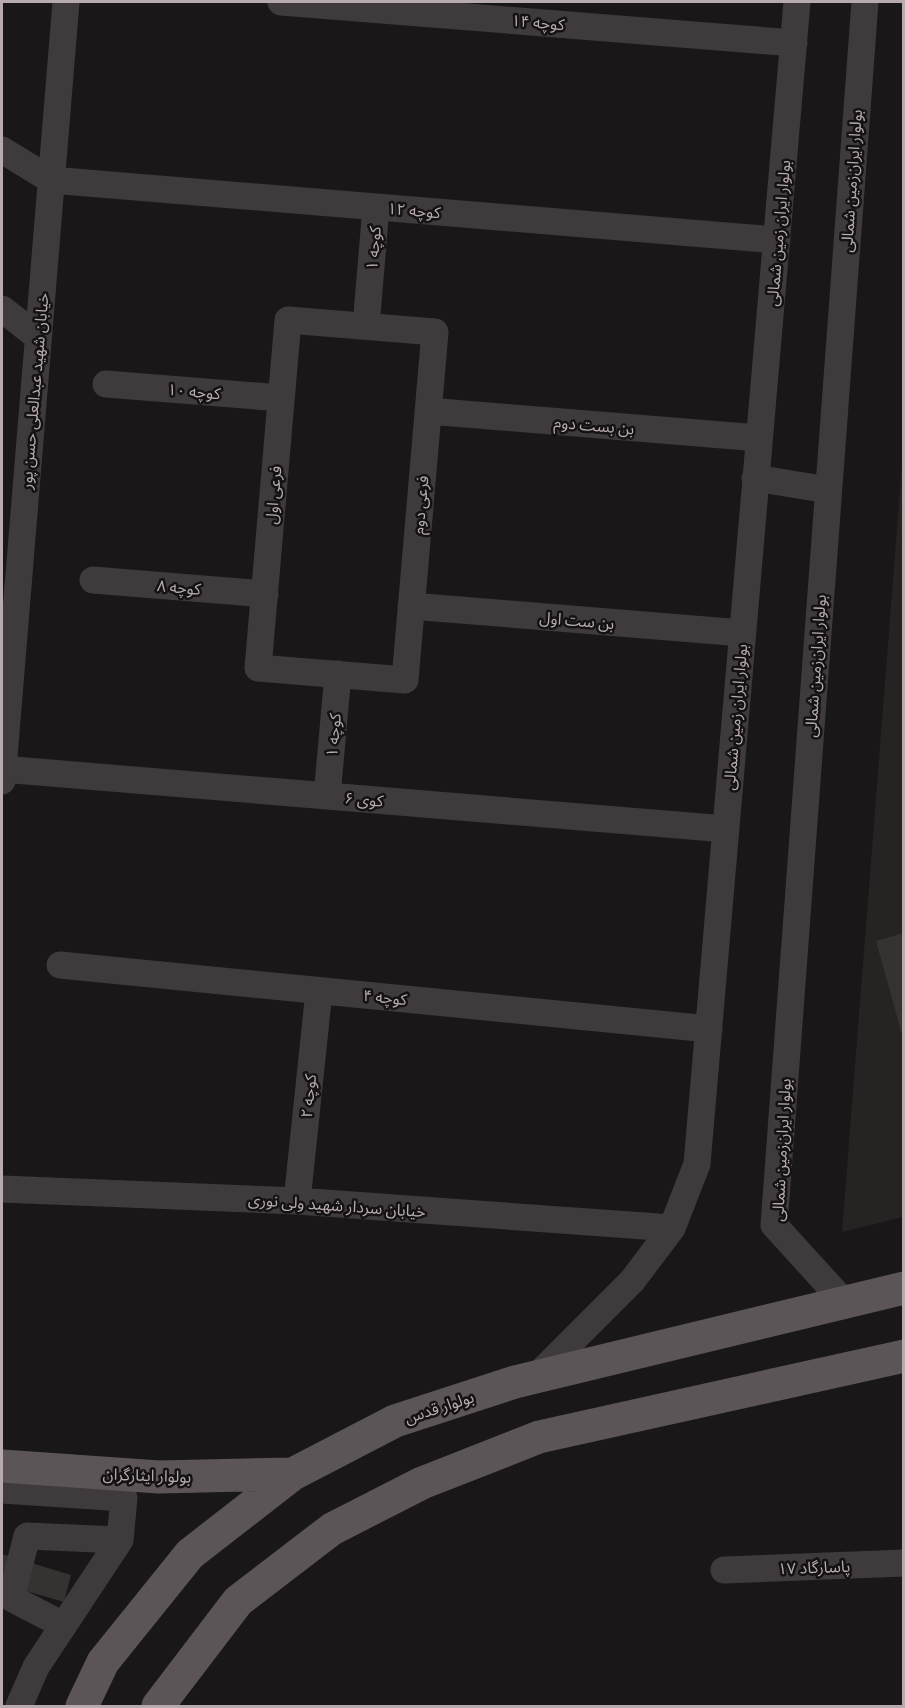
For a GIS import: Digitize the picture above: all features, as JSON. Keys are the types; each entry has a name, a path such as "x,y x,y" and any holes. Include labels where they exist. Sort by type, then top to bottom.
{"main road":[{"name":"بولوار قدس","path":"82,1707 103,1662 190,1554 293,1474 395,1421 537,1377 903,1288"},
{"path":"158,1707 238,1600 332,1529 422,1483 539,1437 903,1356"},
{"name":"بولوار ایثارگران","path":"2,1466 159,1477 293,1474"}],"street":[{"name":"خیابان شهید عبدالعلی حسن پور","path":"2,775 10,559 38,337 66,2"},
{"name":"کوچه ۱۴","path":"281,2 399,6 794,43"},
{"name":"بولوار ایران زمین شمالی","path":"537,1377 633,1281 672,1228 696,1164 797,2"},
{"name":"بولوار ایران‌زمین شمالی","path":"845,1303 774,1225 865,2"},
{"path":"2,150 51,180"},
{"name":"کوچه ۱۲","path":"51,180 777,240"},
{"name":"کوچه ۱","path":"366,326 376,207"},
{"path":"2,309 38,337"},
{"name":"فرعی اول","path":"338,674 258,668 288,320 366,326"},
{"name":"فرعی دوم","path":"338,674 405,680 435,332 366,326"},
{"name":"کوچه ۱۰","path":"106,384 281,398"},
{"name":"بن بست دوم","path":"428,411 759,438"},
{"path":"756,478 828,490"},
{"name":"کوچه ۸","path":"93,580 265,594"},
{"name":"بن ست اول","path":"411,606 742,633"},
{"name":"کوچه ۱","path":"327,796 338,674"},
{"name":"کوی ۶","path":"2,775 327,796 726,828"},
{"name":"کوچه ۴","path":"60,965 709,1029"},
{"name":"کوچه ۲","path":"297,1200 319,990"},
{"name":"خیابان سردار شهید ولی نوری","path":"2,1189 297,1200 672,1228"},
{"path":"2,1490 124,1498 120,1540 36,1667 19,1707"},
{"path":"63,1625 11,1598 27,1536 120,1540"},
{"name":"پاسارگاد ۱۷","path":"724,1570 903,1563"}],"shaded area":[{"path":"903,453 903,1217 842,1232"}],"building":[{"path":"904,933 904,1038 903,1038 876,941"},
{"path":"2,1554 71,1575 64,1602 2,1584"}]}
